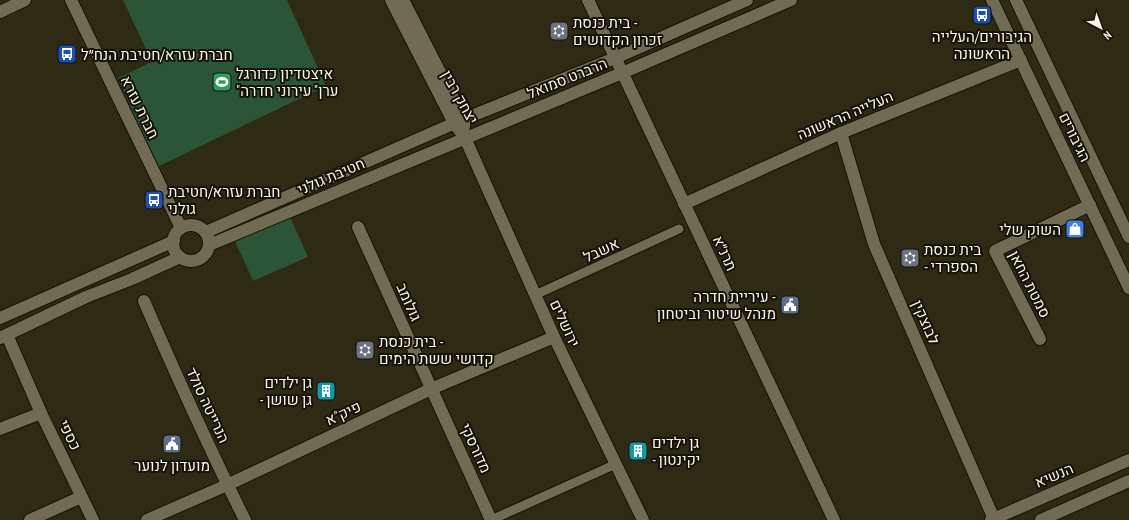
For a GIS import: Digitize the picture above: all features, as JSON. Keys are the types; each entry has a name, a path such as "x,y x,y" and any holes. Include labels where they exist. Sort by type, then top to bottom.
{"street":[{"path":"0,12 25,0"},
{"name":"חברת עזרא","path":"71,0 181,228"},
{"name":"יצחק רבין","path":"391,0 459,121"},
{"name":"יצחק רבין","path":"403,0 459,121 465,138"},
{"name":"תרנ״א","path":"588,0 834,520"},
{"name":"הרברט סמואל","path":"459,121 615,58 747,0"},
{"name":"הרברט סמואל","path":"465,138 622,73 791,0"},
{"name":"הגיבורים","path":"992,0 1129,288"},
{"name":"הגיבורים","path":"1016,0 1129,237"},
{"name":"העלייה הראשונה","path":"684,204 841,133 1021,60"},
{"name":"חטיבת גולני","path":"206,232 459,121"},
{"name":"לבוצקין","path":"841,133 874,244 993,519"},
{"name":"חטיבת גולני","path":"209,245 465,138"},
{"name":"ירושלים","path":"465,138 554,337 643,520"},
{"name":"סמטת החאן","path":"1040,339 995,251 1090,205"},
{"path":"191,225 197,226 206,232 209,245 205,255 196,261 185,260 176,253 174,241 177,232 181,228 191,225"},
{"name":"גולומב","path":"358,227 431,389"},
{"name":"אשבל","path":"535,296 679,229"},
{"path":"0,318 174,241"},
{"path":"3,336 86,297 132,279 180,257"},
{"name":"הנרייטה סולד","path":"144,301 227,485 245,520"},
{"name":"כספי","path":"3,336 93,520"},
{"name":"פיק\"א","path":"148,520 227,485 431,389 554,337"},
{"name":"מדורסקי","path":"431,389 491,520"},
{"path":"0,429 41,413"},
{"name":"הנשיא","path":"993,519 1129,460"},
{"path":"491,520 616,464"},
{"path":"1041,520 1129,481"},
{"path":"30,520 82,497"}],"green space":[{"name":"איצטדיון כדורגל \"ערן\" עירוני חדרה","path":"123,0 287,0 326,86 157,167 118,78 152,62"},
{"path":"290,217 308,257 253,281 235,241"}],"place":[{"name":"הגיבורים/העלייה הראשונה","path":"982,15"},
{"name":"בית כנסת - זכרון הקדושים","path":"559,31"},
{"name":"חברת עזרא/חטיבת הנח״ל","path":"67,54"},
{"name":"איצטדיון כדורגל \"ערן\" עירוני חדרה","path":"222,82"},
{"name":"חברת עזרא/חטיבת גולני","path":"154,200"},
{"name":"השוק שלי","path":"1075,229"},
{"name":"בית כנסת - הספרדי","path":"910,258"},
{"name":"עיריית חדרה - מנהל שיטור וביטחון","path":"790,305"},
{"name":"בית כנסת - קדושי ששת הימים","path":"365,350"},
{"name":"גן ילדים - גן שושן","path":"326,391"},
{"name":"מועדון לנוער","path":"172,444"},
{"name":"גן ילדים - יקינטון","path":"638,451"}]}
